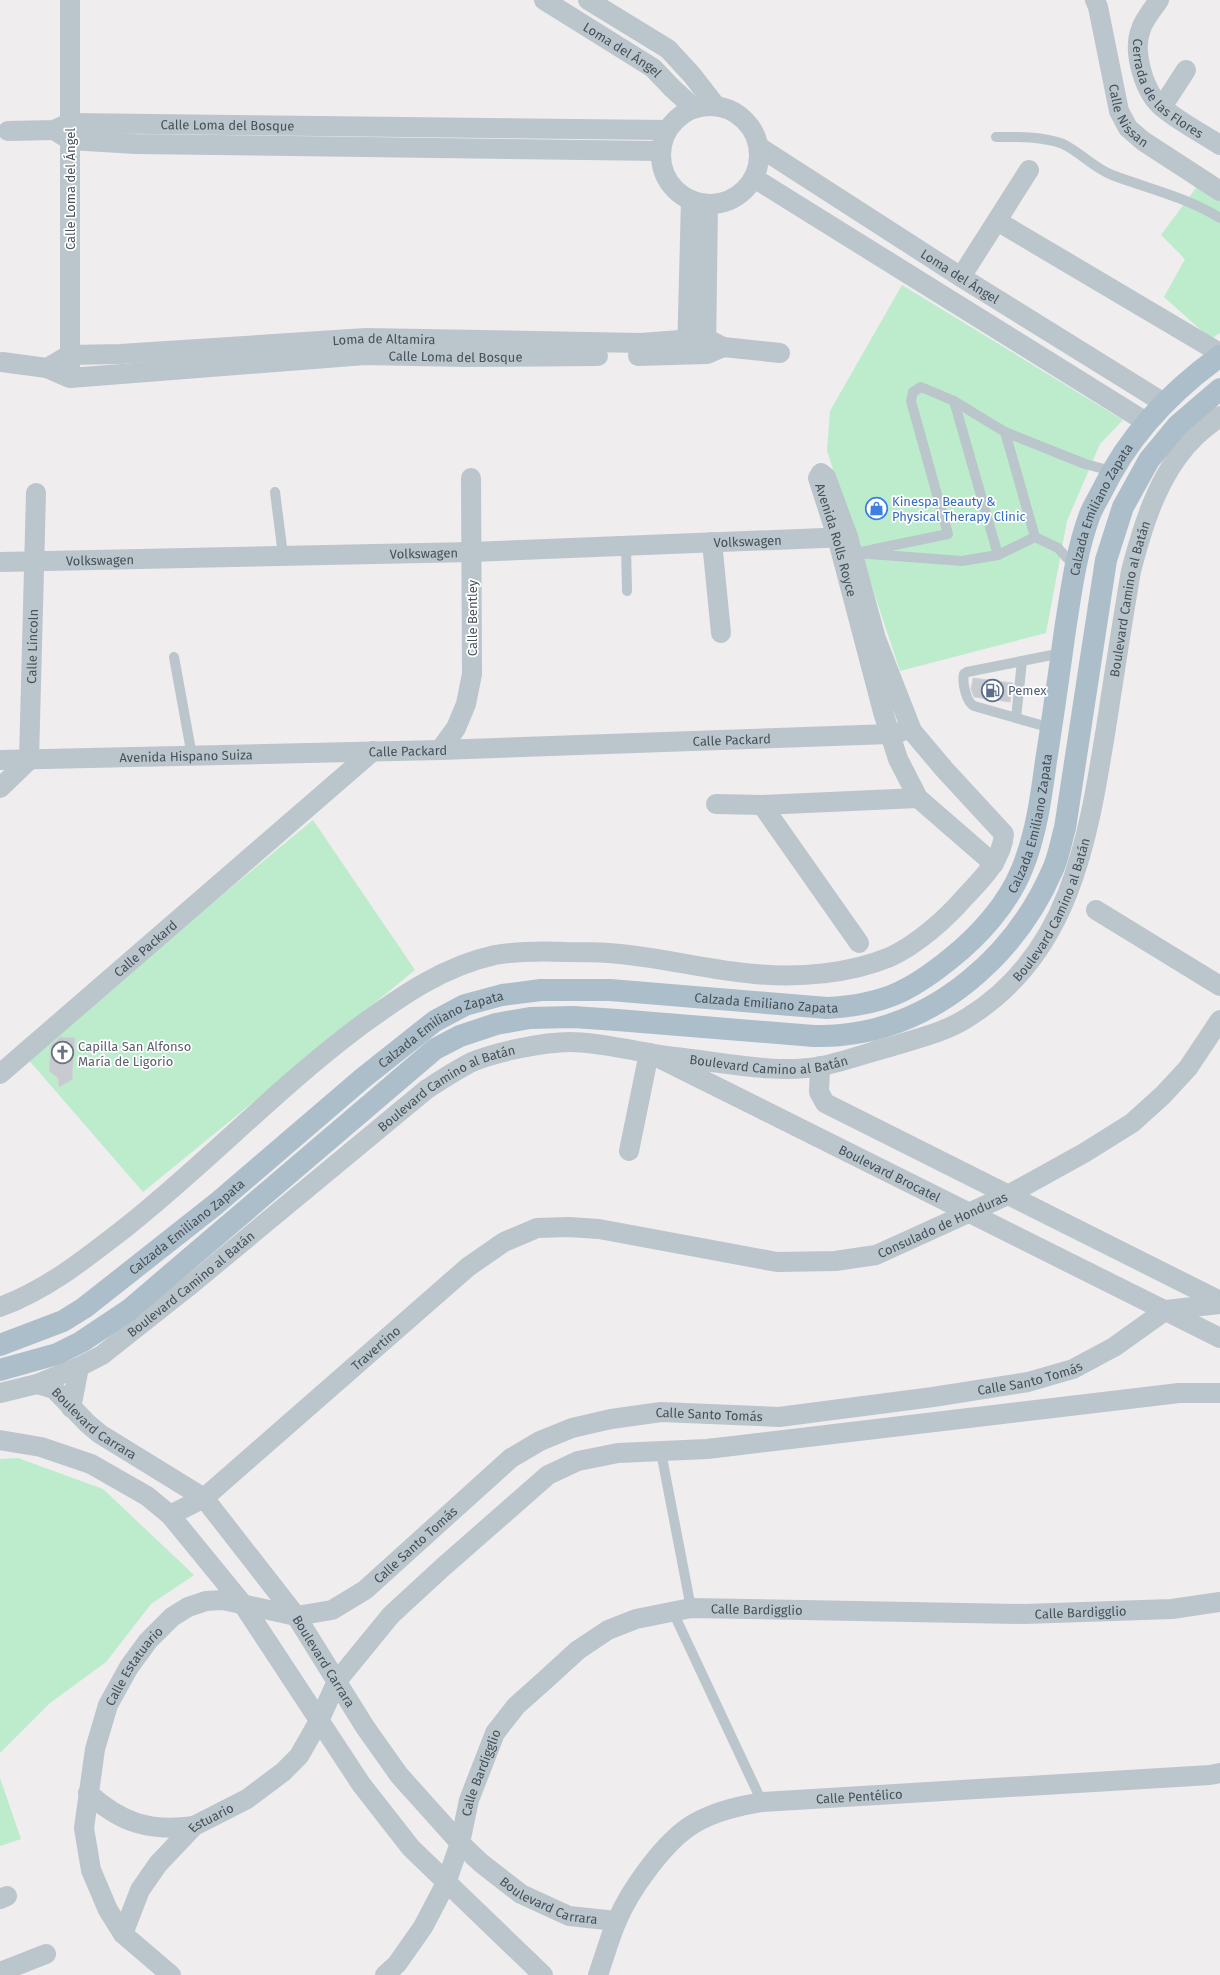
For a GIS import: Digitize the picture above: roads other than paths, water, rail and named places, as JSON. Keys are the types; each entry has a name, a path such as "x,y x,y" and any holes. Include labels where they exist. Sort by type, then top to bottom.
{"main road":[{"name":"Calzada Emiliano Zapata","path":"0,1345 63,1321 84,1308 216,1204 363,1078 435,1021 465,1005 502,994 541,990 610,990 827,1008 851,1007 876,1002 908,989 939,968 968,945 998,912 1022,870 1039,814 1062,653 1076,568 1089,516 1112,471 1146,422 1191,377 1220,355"},
{"name":"Calzada Emiliano Zapata","path":"0,1370 57,1354 81,1342 123,1315 436,1049 460,1036 496,1024 523,1019 573,1017 814,1036 841,1036 881,1027 911,1016 939,1003 965,984 987,964 1014,935 1035,904 1054,868 1065,828 1106,560 1123,507 1149,460 1178,425 1220,389"}],"street":[{"name":"Calle Loma del Ángel","path":"70,0 65,131 70,378"},
{"name":"Loma del Ángel","path":"544,0 653,68 694,108"},
{"name":"Loma del Ángel","path":"588,0 668,49 692,75 716,106"},
{"name":"Calle Nissan","path":"1095,0 1098,7 1119,112 1128,128 1142,141 1220,191"},
{"name":"Cerrada de las Flores","path":"1159,0 1141,28 1136,43 1139,64 1147,87 1162,107 1220,145"},
{"path":"1162,107 1186,70"},
{"path":"705,105 716,106 731,110 744,119 754,132 759,147 759,163 754,178 746,189 735,198 722,203 700,202 679,192 669,182 663,169 661,151 667,130 683,113 705,105"},
{"name":"Calle Loma del Bosque","path":"8,131 667,130"},
{"name":"Calle Loma del Bosque","path":"65,131 136,144 661,151"},
{"name":"Loma del Ángel","path":"759,147 961,277 1164,403"},
{"path":"961,277 1029,170"},
{"name":"Loma del Ángel","path":"754,178 1146,422"},
{"path":"700,202 712,347"},
{"path":"687,348 700,202"},
{"path":"997,221 1220,355"},
{"name":"Loma de Altamira","path":"46,368 69,355 120,354 366,338 641,343 687,348 712,347 780,353"},
{"name":"Calle Loma del Bosque","path":"70,378 365,355 465,357 687,348"},
{"path":"2,362 46,368 70,378"},
{"path":"1115,404 1128,381"},
{"name":"Boulevard Camino al Batán","path":"0,1393 37,1384 79,1367 102,1355 188,1287 427,1089 449,1074 475,1061 508,1052 570,1042 608,1045 649,1053 767,1069 820,1066 928,1036 950,1028 969,1017 995,997 1020,973 1038,952 1058,917 1074,881 1093,811 1131,571 1140,537 1151,506 1169,468 1192,439 1220,416"},
{"name":"Calle Bentley","path":"440,750 456,728 466,704 472,674 471,478"},
{"name":"Calle Lincoln","path":"29,760 36,493"},
{"name":"Volkswagen","path":"0,562 471,552 842,537"},
{"name":"Avenida Rolls Royce","path":"0,1307 40,1289 74,1268 169,1193 331,1048 400,996 431,979 465,964 493,956 523,951 610,953 756,974 806,974 855,968 892,956 929,932 959,905 994,864 1004,840 1004,834 944,769 912,731 876,638 842,537"},
{"name":"Avenida Rolls Royce","path":"842,537 890,734 898,759 918,798"},
{"path":"712,542 721,633"},
{"name":"Calle Packard","path":"0,1074 373,751 440,750 890,734 912,731"},
{"name":"Avenida Hispano Suiza","path":"0,760 373,751"},
{"path":"0,788 29,760"},
{"path":"716,804 762,805 918,798 994,864"},
{"path":"762,805 859,943"},
{"path":"1096,910 1220,986"},
{"name":"Consulado de Honduras","path":"600,1229 777,1262 835,1261 876,1254 1008,1195 1084,1153 1132,1123 1163,1095 1188,1068 1220,1020"},
{"path":"629,1151 649,1053"},
{"name":"Boulevard Brocatel","path":"649,1053 1220,1338"},
{"path":"820,1066 819,1092 825,1103 1220,1301"},
{"name":"Travertino","path":"170,1515 204,1498 468,1267 504,1242 537,1228 569,1227 600,1229"},
{"name":"Calle Santo Tomás","path":"242,1603 296,1616 332,1610 365,1590 511,1458 540,1441 572,1428 611,1419 661,1412 778,1417 933,1397 1028,1382 1073,1369 1114,1347 1166,1310 1220,1304"},
{"path":"71,1408 79,1367"},
{"name":"Boulevard Carrara","path":"37,1384 54,1389 71,1408 100,1434 204,1498 296,1616 365,1727 399,1775 460,1843 481,1863 521,1894 569,1916 616,1921"},
{"name":"Calle Santo Tomás","path":"319,1721 337,1681 391,1615 548,1475 578,1460 618,1453 707,1449 1180,1394 1220,1393"},
{"path":"0,1440 41,1447 91,1464 147,1496 170,1515 242,1603 360,1784 411,1848 531,1961 543,1975"},
{"name":"Calle Estatuario","path":"171,1975 123,1934 108,1910 91,1870 84,1828 95,1749 108,1705 129,1667 148,1641 172,1617 188,1607 206,1601 242,1603"},
{"name":"Calle Bardigglio","path":"446,1882 460,1843 469,1800 496,1733 516,1706 578,1650 608,1630 636,1619 682,1610 1024,1614 1172,1609 1220,1602"},
{"name":"Estuario","path":"123,1934 140,1890 148,1877 194,1826 247,1798 283,1772 299,1756 319,1721"},
{"name":"Calle Pentélico","path":"598,1975 616,1921 635,1889 655,1860 673,1840 695,1823 728,1808 762,1802 1217,1776"},
{"path":"88,1792 113,1813 136,1824 155,1828 194,1826"},
{"path":"385,1975 397,1964 423,1927 446,1882"},
{"path":"0,1972 46,1954"}],"lane":[{"path":"996,137 1035,138 1063,144 1104,172 1140,185 1172,194 1204,208 1220,218"},
{"path":"1034,537 998,555 962,561 856,553 948,534 910,401 913,392 921,387 954,401 1006,432 1085,464 1112,471"},
{"path":"954,401 998,555"},
{"path":"1006,432 1034,537"},
{"path":"275,492 283,555"},
{"path":"1034,537 1058,548 1076,568"},
{"path":"626,546 627,591"},
{"path":"1051,728 971,704 963,678 967,672 1062,653"},
{"path":"174,658 192,756"},
{"path":"1016,718 1022,661"},
{"path":"661,1452 682,1610 762,1802"}],"place":[{"name":"Kinespa Beauty & Physical Therapy Clinic","path":"876,508"},
{"name":"Pemex","path":"992,690"},
{"name":"Capilla San Alfonso María de Ligorio","path":"62,1053"}]}
